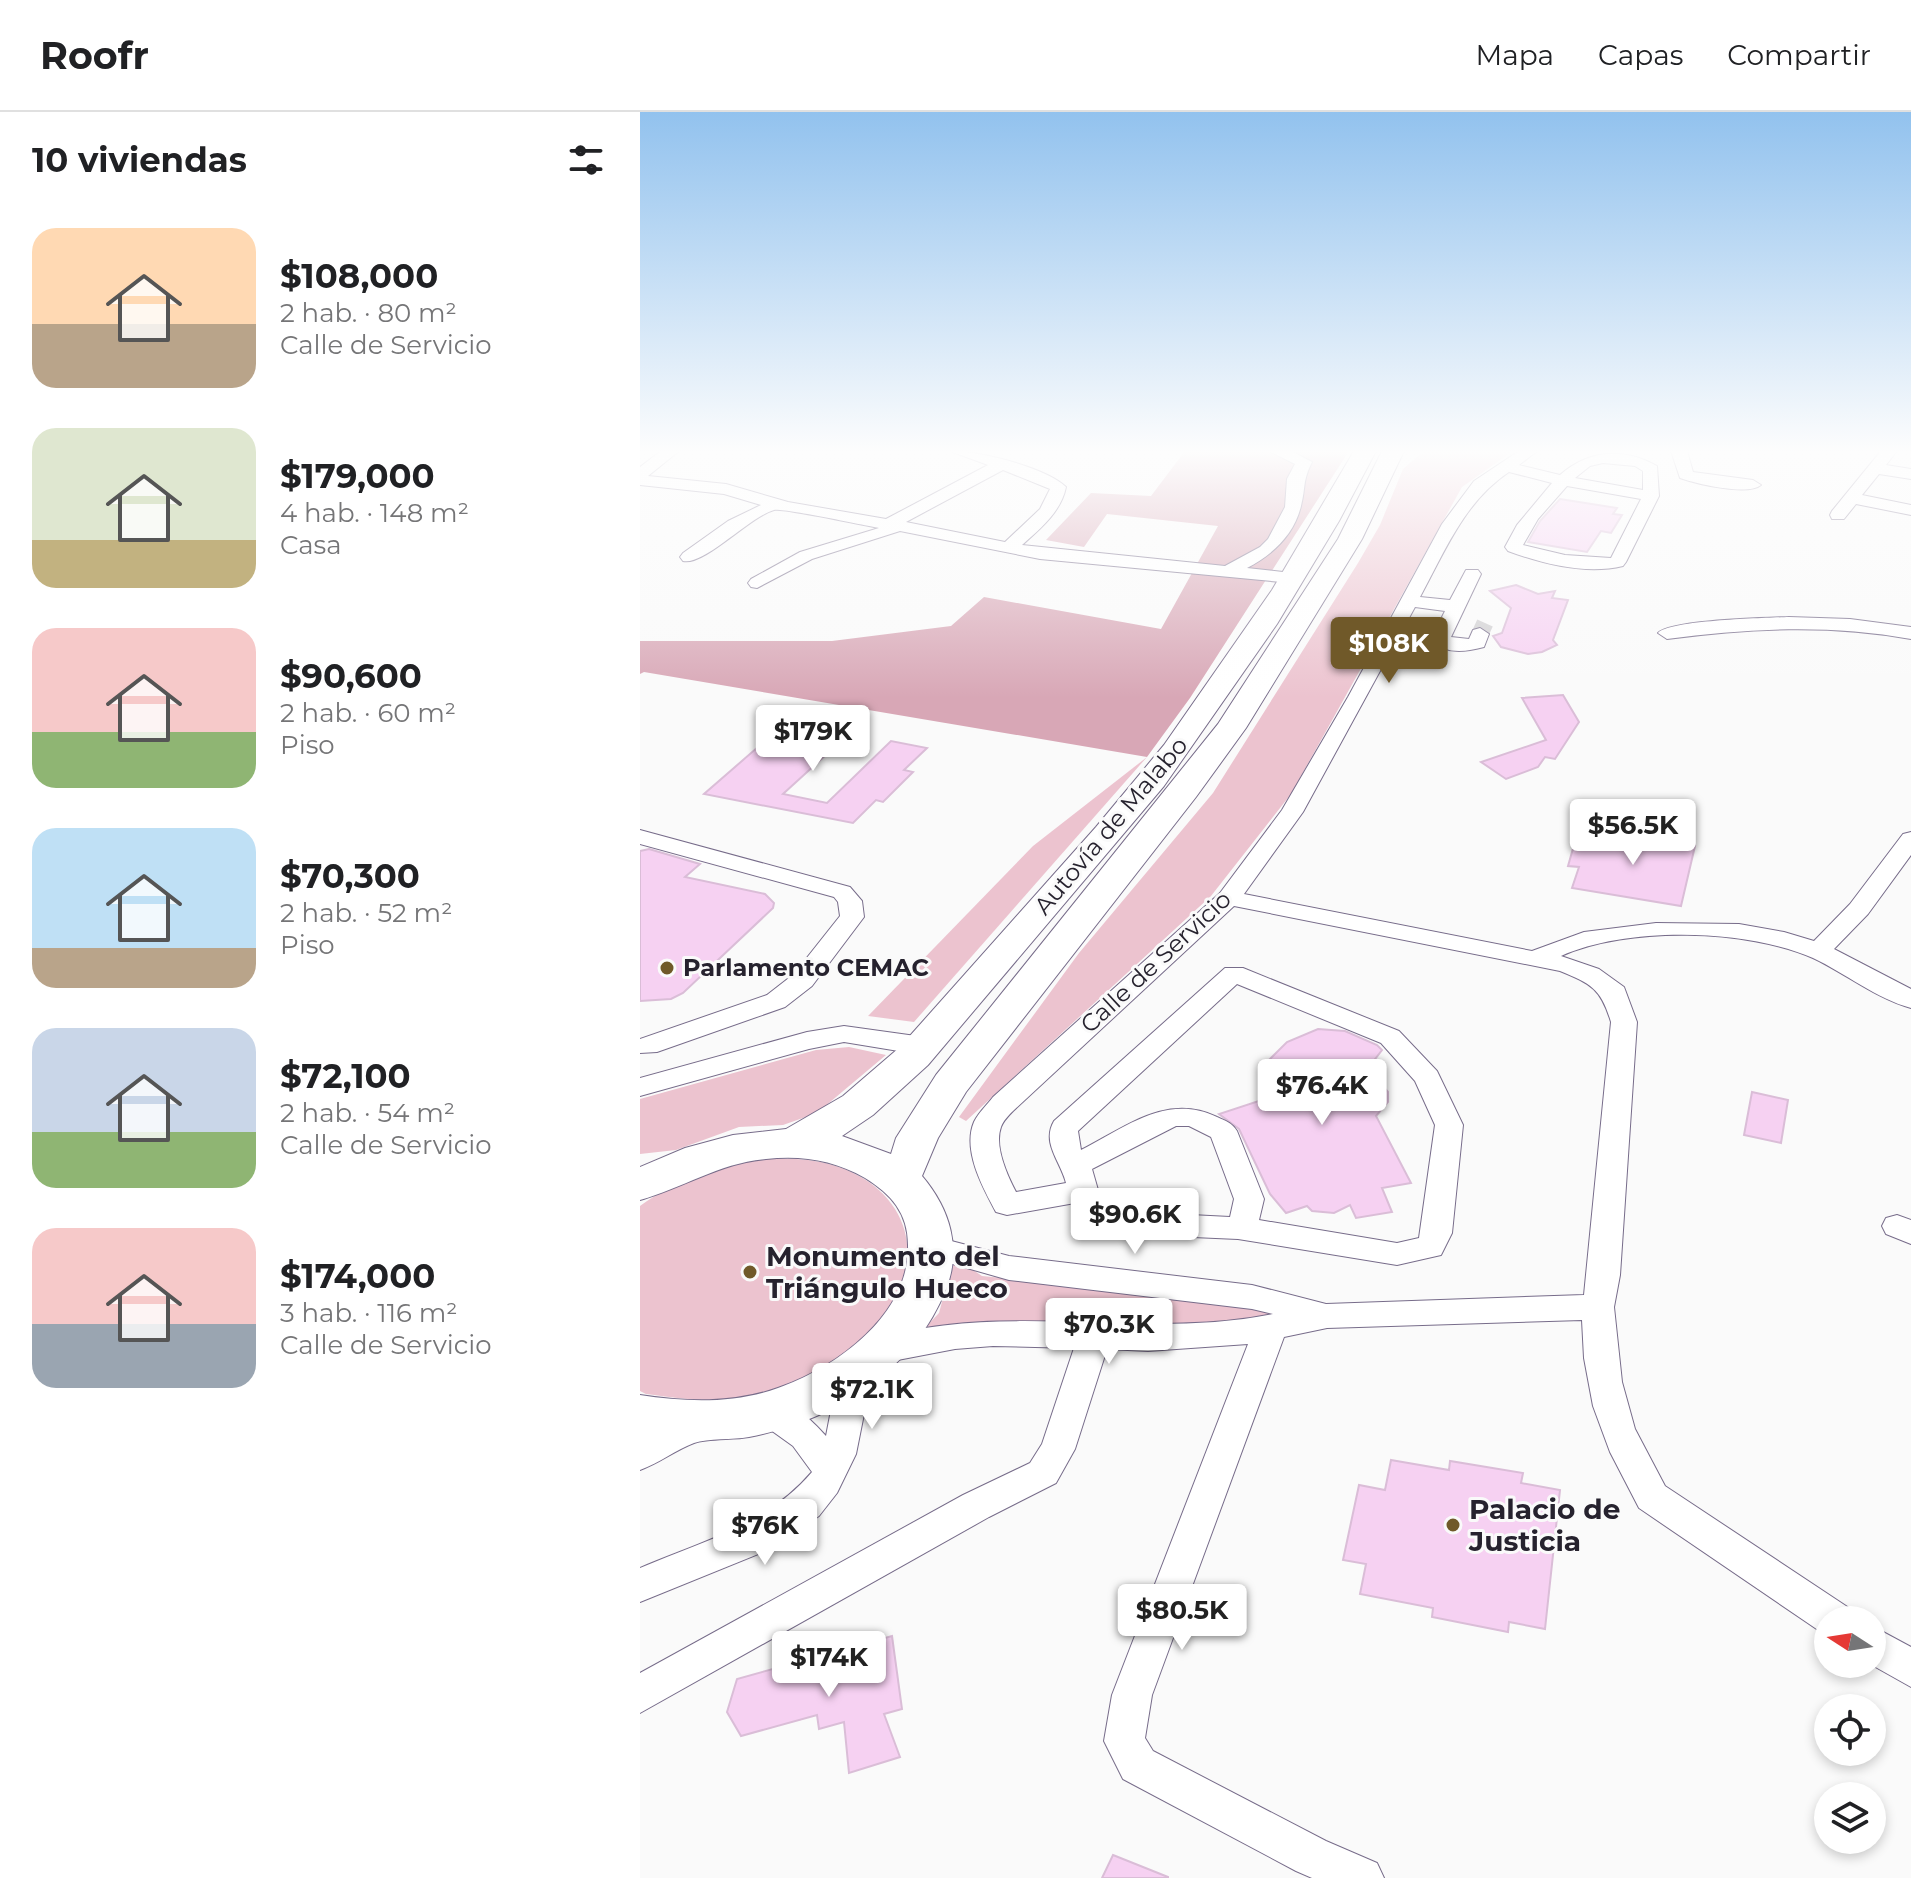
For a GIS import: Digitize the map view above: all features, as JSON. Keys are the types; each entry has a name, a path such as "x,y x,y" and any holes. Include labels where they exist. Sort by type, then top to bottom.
{"highway":[{"name":"Autovía de Malabo","path":"793,1143 823,1130 874,1095 923,1046 1095,849 1186,737 1325,533"},
{"name":"Autovía de Malabo","path":"899,1179 909,1163 917,1138 950,1084 1231,728 1352,533"},
{"path":"640,1415 688,1422 729,1420 770,1411 810,1396 868,1360 898,1331 918,1300 930,1268 932,1247 923,1210 899,1179 883,1167 842,1150 793,1143 740,1147 647,1177"},
{"path":"640,1449 688,1422"}],"street":[{"path":"689,557 723,533"},
{"path":"757,583 772,570 801,556 869,533"},
{"path":"936,533 1083,560 1292,578"},
{"path":"1008,548 1023,533"},
{"path":"1226,573 1266,551 1277,533"},
{"name":"Calle de Servicio","path":"1079,1178 1007,1204 993,1177 985,1141 987,1124 1003,1104 1229,898 1292,812 1445,533"},
{"path":"1520,533 1514,540 1514,547 1553,558 1599,563 1617,562 1631,533"},
{"path":"1472,574 1454,606 1441,639 1448,645 1469,646 1477,643 1480,634"},
{"path":"1407,601 1454,606"},
{"path":"1667,633 1775,621 1858,625 1911,633"},
{"path":"640,837 842,892 850,901 852,917 803,980 776,1001 643,1047 668,1079"},
{"path":"1817,952 1859,909 1911,839"},
{"path":"1229,898 1539,957 1590,974 1615,993 1624,1022 1604,1275 1598,1307 1603,1384 1634,1469 1652,1497 1814,1606"},
{"path":"1539,957 1585,939 1641,931 1752,934 1783,939 1817,952 1911,1000"},
{"path":"1234,973 1390,1037 1427,1077 1449,1125 1437,1233 1430,1247 1397,1254 1238,1228 1103,1222 1064,1147 1064,1128 1234,973"},
{"path":"640,1087 807,1041 844,1034 923,1046"},
{"path":"1079,1178 1172,1116 1194,1117 1223,1131 1249,1199 1246,1216 1238,1228"},
{"path":"932,1247 1009,1268 1252,1297 1327,1316"},
{"path":"640,1585 765,1534 795,1514 817,1492 830,1473 868,1360 930,1340 993,1333 1094,1337 1207,1335 1327,1316 1598,1307"},
{"path":"1271,1327 1132,1695 1124,1741 1138,1765 1311,1856 1362,1878"},
{"path":"640,1694 976,1506 1043,1473 1058,1449 1094,1337"},
{"path":"770,1411 795,1425 822,1455 830,1473"},
{"path":"1886,1653 1911,1669"}],"shaded area":[{"path":"1052,533 1093,533 1084,547 1046,540"},
{"path":"1214,533 1296,533 1190,698 1147,757 644,672 640,674 640,641 832,641 951,626 984,597 1161,629"},
{"path":"1375,533 1436,533 1291,794 1211,896 966,1121 959,1117 1079,953 1213,793"},
{"path":"1147,757 914,1022 868,1016 1033,846"},
{"path":"849,1047 886,1055 817,1113 783,1125 739,1127 676,1150 640,1154 640,1099 816,1050"},
{"path":"759,1159 802,1159 833,1165 858,1175 879,1190 895,1209 905,1233 907,1258 902,1282 875,1327 835,1362 807,1377 761,1394 732,1399 704,1400 646,1394 640,1391 640,1206 682,1182"},
{"path":"954,1257 982,1276 1244,1301 1281,1312 1226,1323 1074,1324 919,1334 939,1313"}],"building":[{"path":"1533,533 1599,533 1587,552 1528,542"},
{"path":"1516,585 1538,594 1555,591 1552,598 1568,600 1553,640 1557,645 1528,654 1501,647 1493,636 1502,633 1511,608 1490,591"},
{"path":"1563,695 1579,722 1555,759 1545,757 1538,767 1506,779 1481,762 1546,740 1522,698"},
{"path":"789,720 852,731 783,794 827,803 891,741 927,748 904,770 913,772 883,802 876,800 853,823 704,794"},
{"path":"1591,829 1695,846 1681,906 1572,888 1579,867 1568,866 1574,845 1585,847"},
{"path":"649,849 700,864 685,877 765,894 774,903 773,908 683,993 671,999 640,1001 640,851"},
{"path":"1318,1029 1345,1031 1382,1050 1362,1076 1379,1082 1388,1092 1388,1102 1376,1116 1411,1183 1382,1188 1392,1212 1356,1218 1350,1205 1334,1213 1312,1211 1307,1206 1286,1213 1270,1194 1239,1129 1219,1114 1265,1099 1268,1061 1287,1042"},
{"path":"1752,1092 1788,1100 1781,1143 1744,1135"},
{"name":"Palacio de Justicia","path":"1391,1460 1449,1470 1450,1461 1523,1473 1521,1483 1560,1490 1545,1629 1509,1622 1508,1632 1432,1617 1433,1608 1360,1594 1366,1564 1343,1560 1359,1485 1385,1490"},
{"path":"892,1636 902,1709 884,1714 900,1757 849,1773 844,1722 819,1729 817,1715 741,1736 727,1712 737,1679"},
{"path":"1113,1855 1168,1877 1168,1878 1102,1878"}],"tunnel":[{"path":"1480,634 1485,623"}],"place":[{"name":"Parlamento CEMAC","path":"667,968"},
{"name":"Monumento del Triángulo Hueco","path":"750,1272"},
{"name":"Palacio de Justicia","path":"1453,1525"}]}
